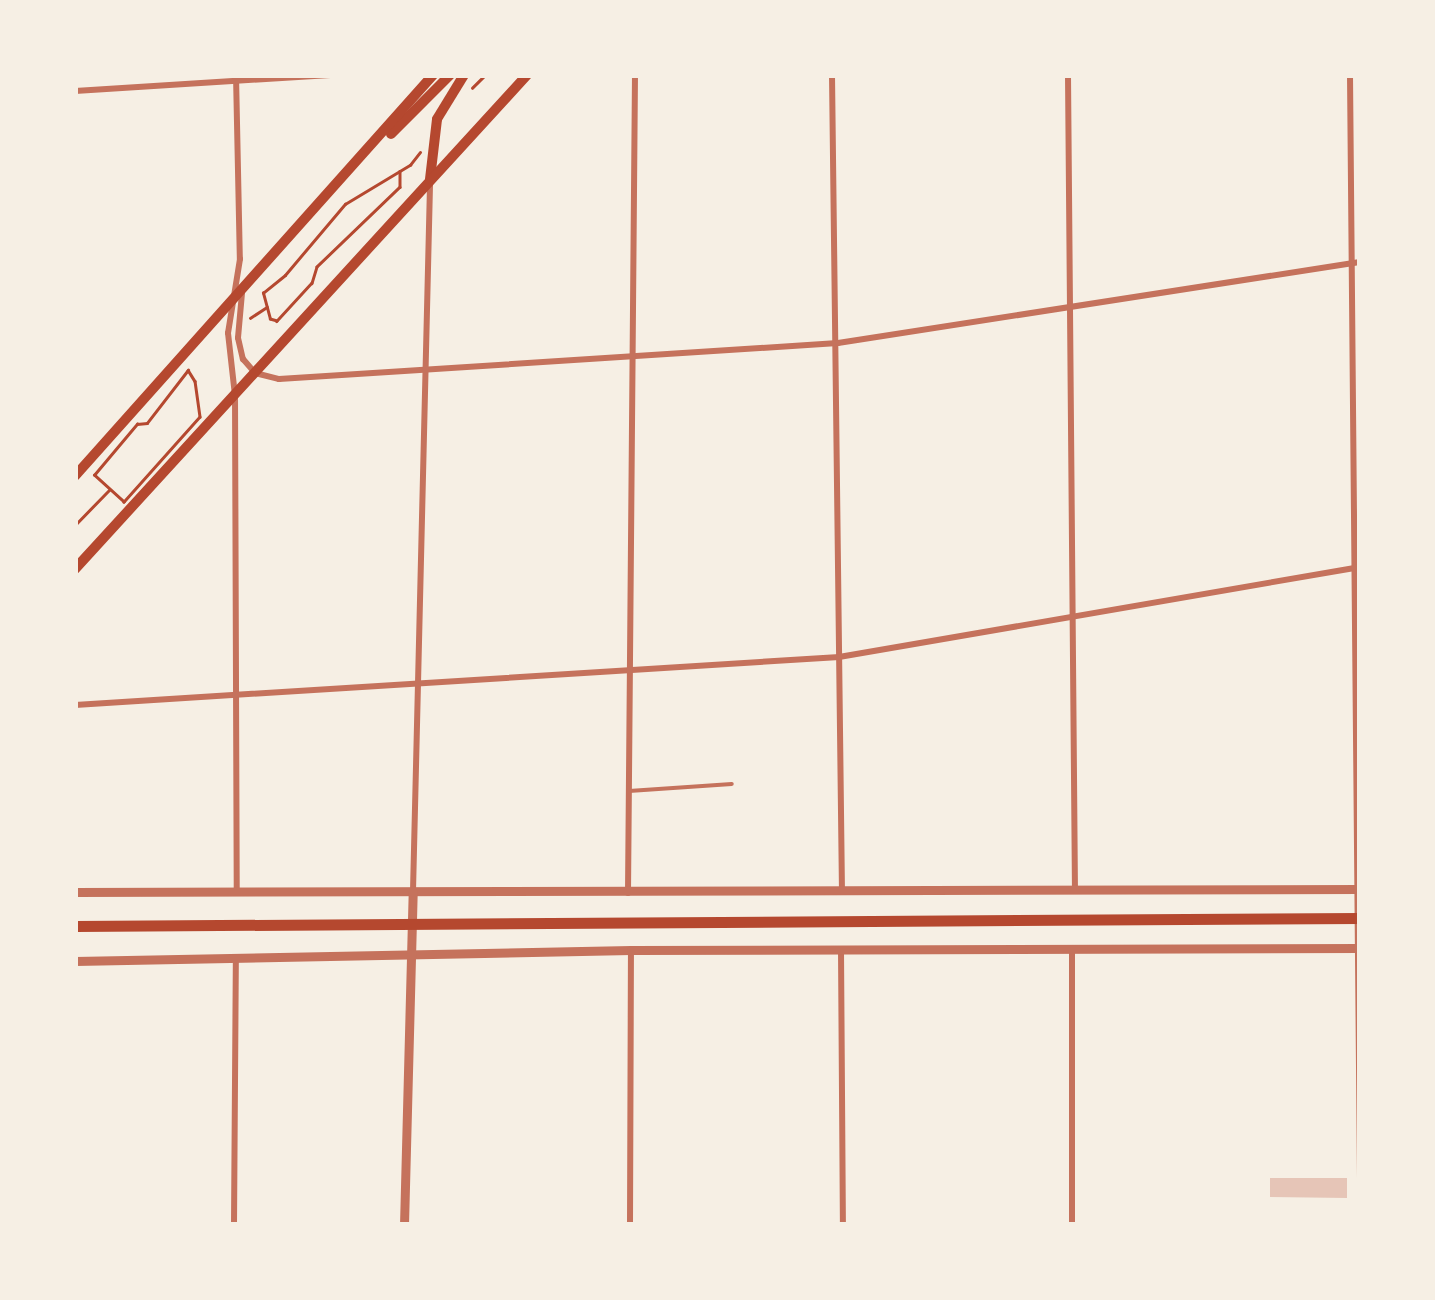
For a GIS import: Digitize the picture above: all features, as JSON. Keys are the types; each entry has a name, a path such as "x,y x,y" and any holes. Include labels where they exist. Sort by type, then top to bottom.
{"main road":[{"path":"75,476 363,158 433,75"},
{"path":"363,158 450,75"},
{"path":"430,180 437,119 464,75"},
{"path":"75,570 527,75"},
{"path":"75,926 1359,918"}],"street":[{"path":"75,91 331,75"},
{"path":"628,893 635,75"},
{"path":"832,75 842,890"},
{"path":"1068,75 1075,890"},
{"path":"1350,75 1356,262 1360,1178"},
{"path":"236,79 240,259 228,333 235,395 237,891"},
{"path":"404,1225 430,180"},
{"path":"243,290 238,338 243,358 255,373 279,379 838,344 1071,304 1356,262"},
{"path":"75,704 630,673 838,657 1357,568"},
{"path":"75,892 1359,889"},
{"path":"1072,948 1072,1225"},
{"path":"75,962 631,950 1359,948"},
{"path":"630,1225 631,950"},
{"path":"841,950 843,1225"},
{"path":"234,1225 236,959"}],"lane":[{"path":"629,791 732,784"}],"path":[{"path":"400,171 400,187 317,267 312,283 276,320 270,319 263,293 285,274 345,204 400,171"},
{"path":"188,370 195,381 200,417 124,502 111,488 94,475 138,424 146,424 188,370"},
{"path":"75,525 111,488"}],"building":[{"path":"1270,1178 1347,1178 1347,1198 1270,1197"}]}
